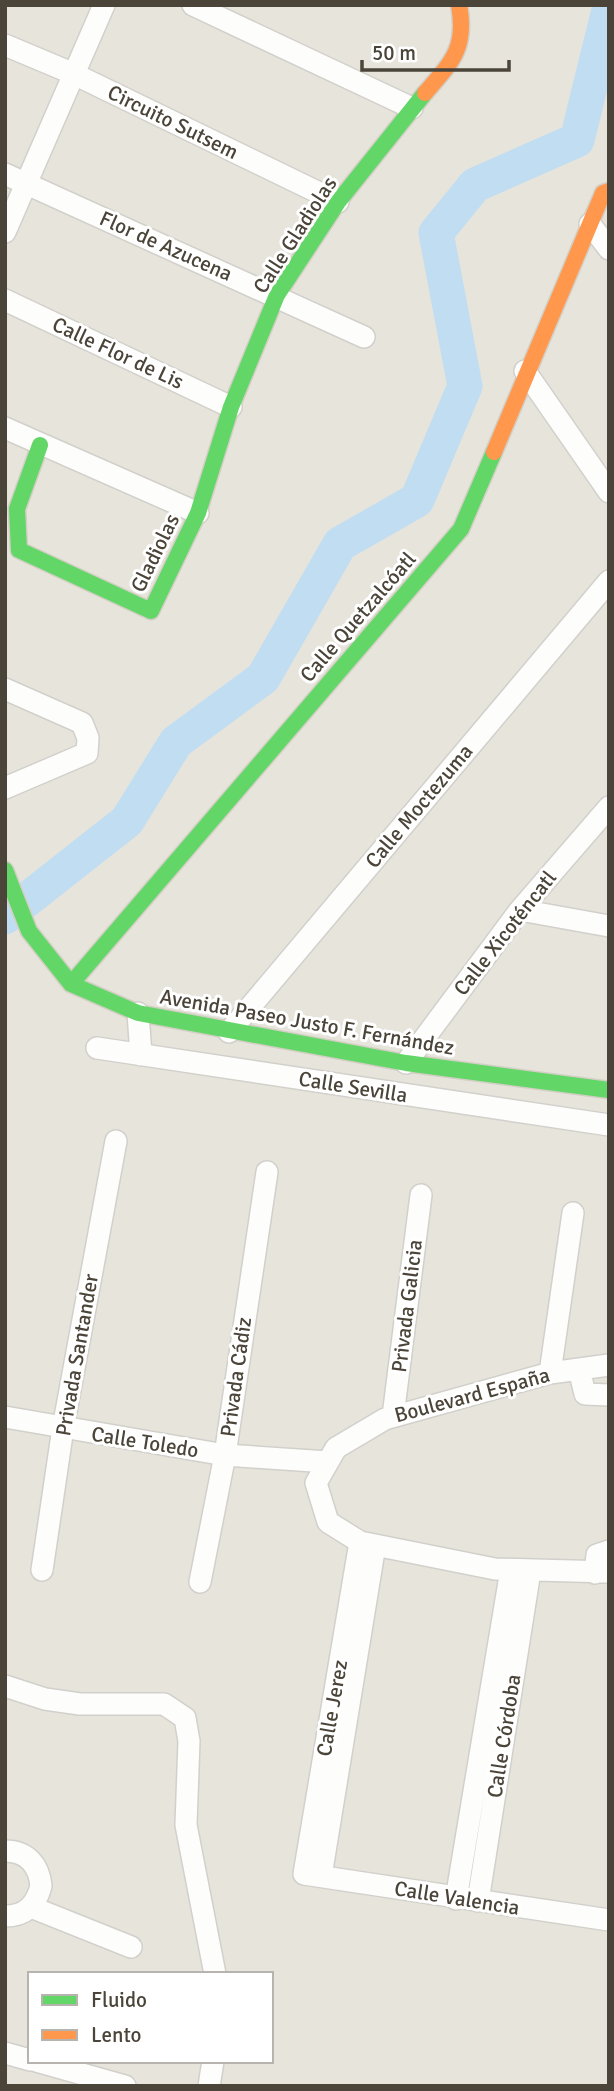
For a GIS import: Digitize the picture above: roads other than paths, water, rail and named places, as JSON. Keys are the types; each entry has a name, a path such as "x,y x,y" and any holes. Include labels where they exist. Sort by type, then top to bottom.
{"street":[{"path":"5,232 15,178 74,74 104,5"},
{"path":"193,5 412,108"},
{"name":"Calle Gladiolas","path":"198,513 231,407 277,295 338,202 412,108 456,58 463,26 459,5"},
{"name":"Circuito Sutsem","path":"5,45 74,74 338,202"},
{"name":"Flor de Azucena","path":"15,178 277,295 363,337"},
{"name":"Calle Quetzalcóatl","path":"71,984 461,529 525,371 603,193 609,191"},
{"path":"590,224 609,249"},
{"name":"Calle Flor de Lis","path":"5,300 231,407"},
{"path":"525,371 609,492"},
{"path":"5,428 198,513"},
{"name":"Gladiolas","path":"40,445 17,509 19,550 151,611 198,513"},
{"name":"Calle Moctezuma","path":"229,1032 609,581"},
{"path":"5,689 82,723 88,738 87,753 5,788"},
{"name":"Calle Xicoténcatl","path":"406,1063 520,910 609,807"},
{"name":"Avenida Paseo Justo F. Fernández","path":"5,870 29,931 71,984 138,1013 406,1063 609,1090"},
{"path":"520,910 609,926"},
{"path":"138,1013 141,1055"},
{"name":"Calle Sevilla","path":"97,1048 609,1125"},
{"name":"Privada Santander","path":"41,1570 63,1428 116,1141"},
{"name":"Privada Cádiz","path":"200,1582 225,1455 267,1172"},
{"name":"Privada Galicia","path":"393,1416 421,1195"},
{"path":"550,1373 573,1213"},
{"name":"Boulevard España","path":"328,1462 336,1448 393,1416 550,1373 609,1365"},
{"path":"579,1369 585,1394 609,1395"},
{"name":"Calle Toledo","path":"5,1417 225,1455 328,1462"},
{"path":"328,1462 316,1483 328,1522 367,1543 520,1570 602,1572 597,1555 609,1551"},
{"name":"Calle Jerez","path":"314,1868 367,1543"},
{"name":"Calle Córdoba","path":"468,1893 520,1570"},
{"path":"5,1686 45,1699 80,1704 164,1704 185,1718 189,1741 186,1825 215,1972"},
{"path":"5,1851 26,1856 40,1874 38,1898 31,1907 6,1920"},
{"name":"Calle Valencia","path":"314,1868 468,1893 609,1920"},
{"name":"Calle Valencia","path":"468,1893 609,1907"},
{"path":"31,1907 131,1947"},
{"path":"5,2053 28,2059"},
{"path":"43,2063 125,2086"},
{"path":"209,2086 213,2063"}],"waterway":[{"path":"5,917 127,821 176,742 263,678 340,544 417,500 465,386 436,233 475,185 577,140 609,10"}]}
